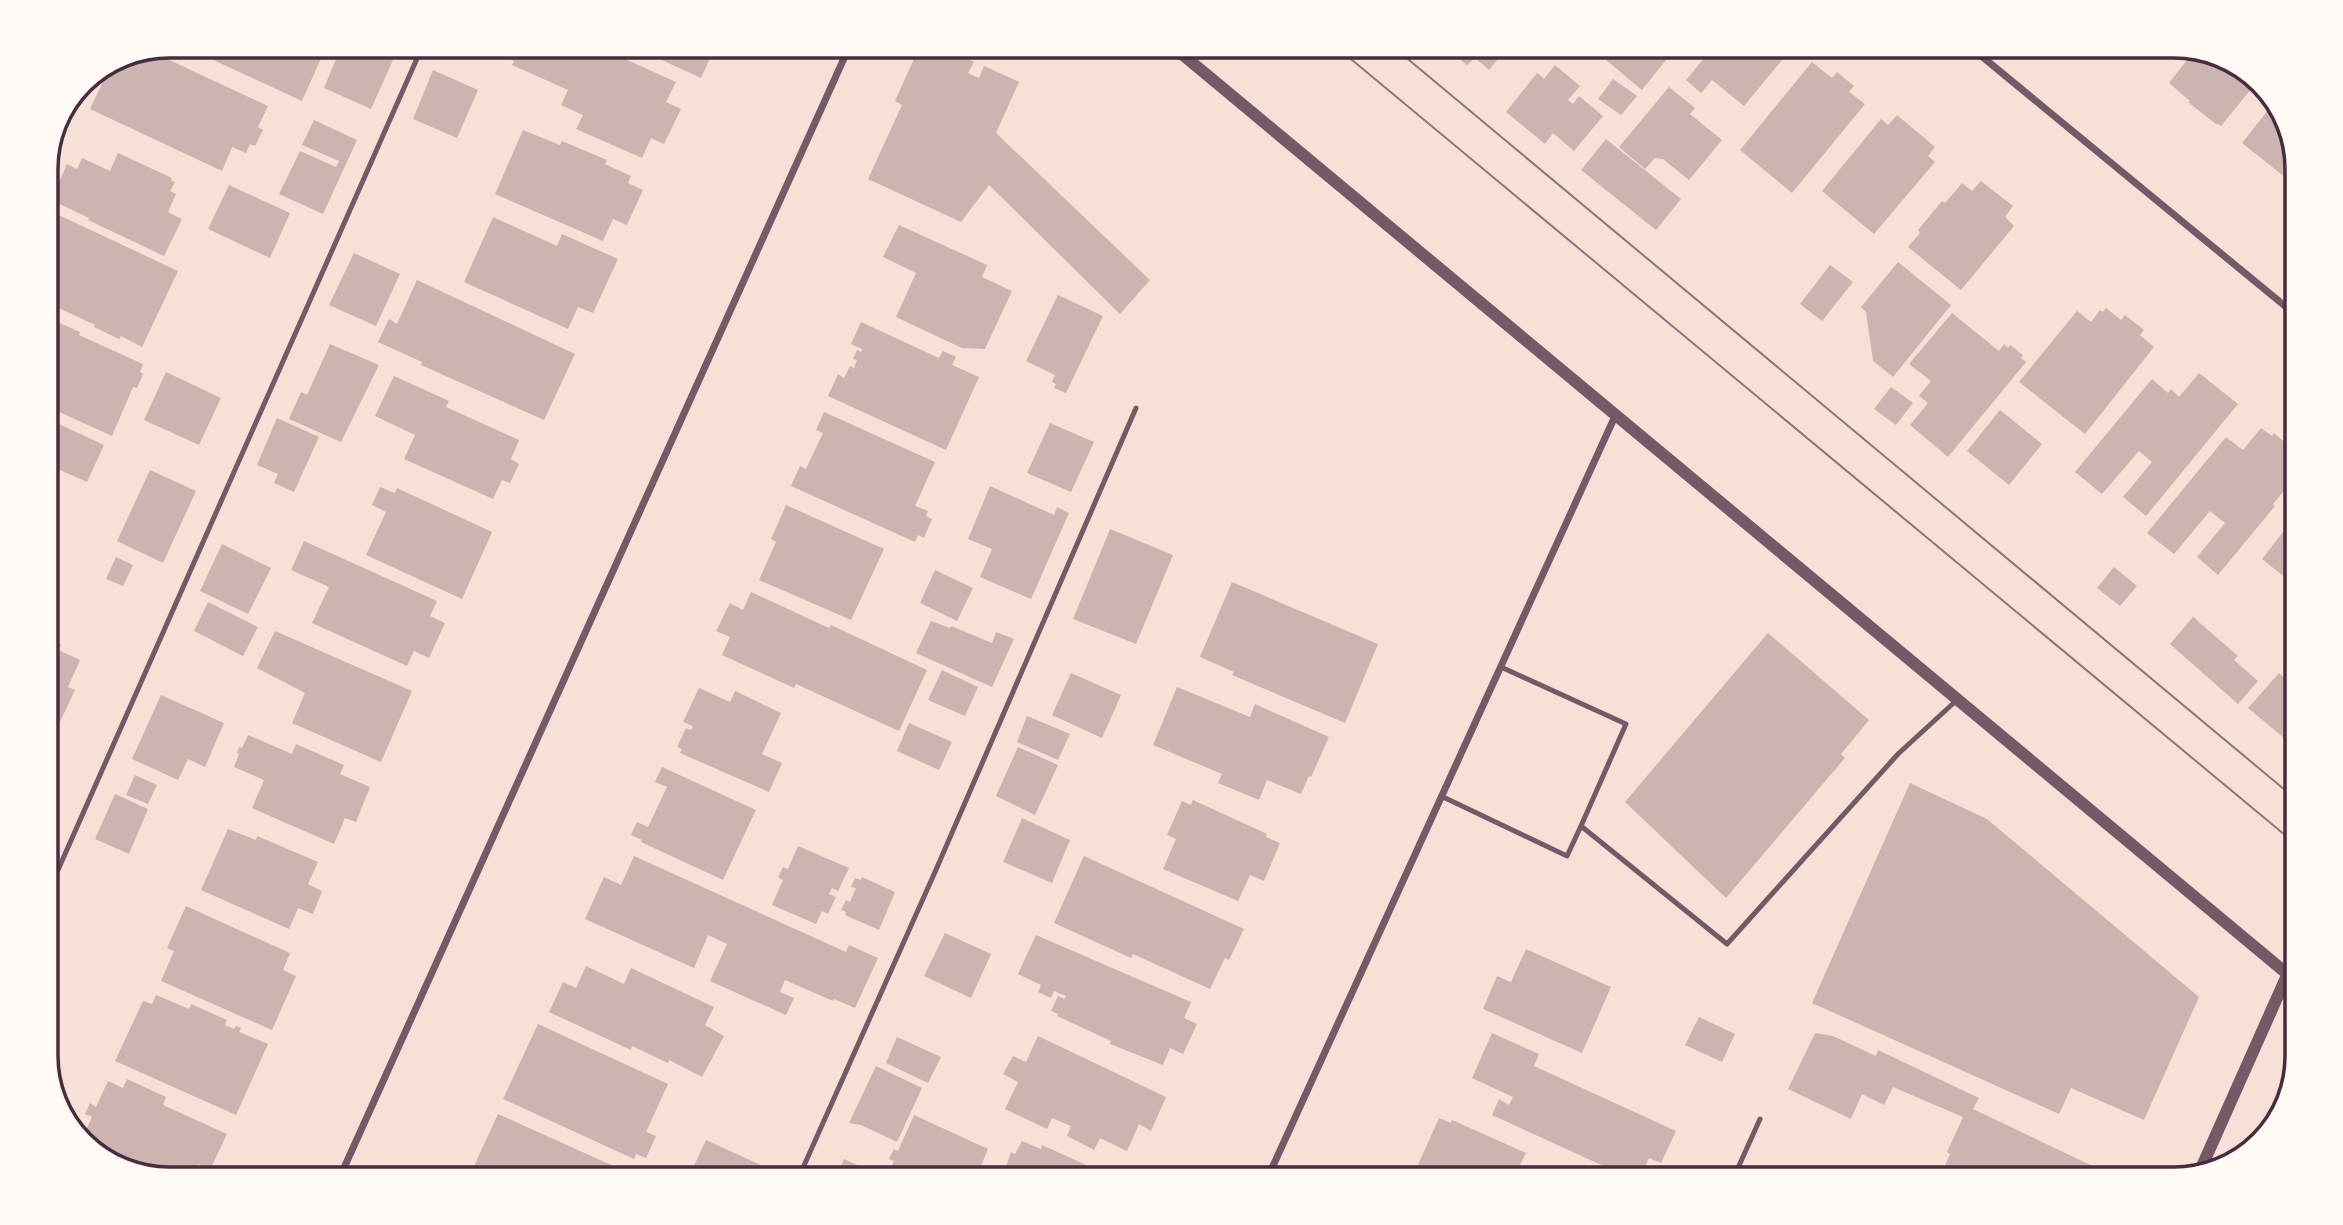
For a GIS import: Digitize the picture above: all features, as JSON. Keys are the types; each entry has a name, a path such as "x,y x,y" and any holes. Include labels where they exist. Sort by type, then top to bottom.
{"street":[{"path":"345,1167 845,58"},
{"path":"1186,58 2285,972"},
{"path":"1983,58 2285,306"},
{"path":"1273,1167 1616,414"},
{"path":"2204,1163 2285,993"}],"lane":[{"path":"58,870 418,58"},
{"path":"804,1167 1136,408"},
{"path":"1441,796 1567,856 1581,826 1626,724 1501,667"},
{"path":"1581,826 1727,944 1898,754 1958,699"},
{"path":"1739,1167 1760,1119"}],"building":[{"path":"166,58 268,106 258,127 263,130 255,146 250,144 246,153 232,147 222,171 90,109 104,79 113,73 147,60"},
{"path":"209,58 321,58 302,101"},
{"path":"337,58 393,60 371,109 324,88"},
{"path":"507,58 623,58 676,82 666,102 681,109 664,144 651,138 642,158 576,129 583,115 561,105 568,90 512,65 514,61"},
{"path":"657,58 710,58 701,78"},
{"path":"914,58 965,58 974,62 968,73 979,78 984,66 1019,82 996,133 1150,280 1120,314 989,185 961,222 868,179 902,105 895,101"},
{"path":"1458,58 1475,58 1467,65"},
{"path":"1475,58 1499,58 1489,70"},
{"path":"1604,58 1668,58 1642,90"},
{"path":"1704,58 1784,58 1744,106 1712,80 1701,93 1686,80"},
{"path":"2189,59 2223,69 2251,89 2221,126 2188,102 2190,101 2169,83"},
{"path":"1812,62 1832,78 1837,72 1854,86 1849,92 1865,104 1792,193 1740,150"},
{"path":"1555,65 1580,86 1568,100 1573,104 1579,96 1603,116 1574,151 1553,133 1545,144 1506,112 1537,73 1544,79"},
{"path":"433,70 478,90 457,138 413,119"},
{"path":"1613,79 1637,96 1621,115 1598,99"},
{"path":"1669,87 1695,108 1690,114 1722,140 1689,180 1663,159 1655,158 1645,169 1619,147"},
{"path":"2268,110 2283,147 2285,177 2242,143"},
{"path":"1897,115 1935,147 1928,156 1935,162 1874,234 1822,191 1881,119 1888,125"},
{"path":"314,120 357,140 323,214 279,194 300,151 336,167 339,161 302,145"},
{"path":"523,130 560,145 562,141 607,160 605,164 631,176 628,183 643,190 627,225 613,219 603,241 495,194"},
{"path":"1606,139 1681,199 1656,230 1581,170"},
{"path":"118,153 172,178 175,182 170,191 176,194 168,212 182,219 164,256 58,203 58,184 67,164 77,169 82,158 110,171"},
{"path":"1981,181 2013,206 2005,217 2014,226 1961,290 1908,247 1942,201 1945,203 1962,183 1972,191"},
{"path":"229,185 290,213 270,258 208,229"},
{"path":"58,215 178,271 142,347 121,336 119,339 94,327 95,325 58,308"},
{"path":"493,217 557,246 562,234 618,259 593,313 578,307 568,329 464,282"},
{"path":"899,225 987,265 982,277 1012,291 985,349 962,348 896,317 916,273 883,257"},
{"path":"354,253 400,274 376,326 329,305"},
{"path":"1898,262 1951,305 1893,377 1873,361 1866,312 1861,307"},
{"path":"1830,265 1853,282 1822,321 1800,304"},
{"path":"417,280 575,354 544,420 421,365 422,362 378,342 389,319 397,324"},
{"path":"1058,295 1103,316 1066,393 1054,388 1056,384 1052,382 1055,375 1026,361"},
{"path":"2106,308 2121,320 2125,315 2144,330 2140,335 2154,347 2085,434 2019,382 2077,311 2091,322 2100,310 2103,312"},
{"path":"1952,313 1999,351 2004,344 2008,348 2010,345 2023,355 2021,358 2026,362 1948,457 1910,425 1928,403 1919,396 1931,381 1909,364"},
{"path":"58,322 80,332 79,335 143,364 140,372 143,374 137,388 133,387 112,436 58,411"},
{"path":"861,322 939,358 943,351 956,357 952,365 979,377 946,450 828,396 838,374 844,378 850,366 854,368 857,360 853,359 857,350 861,352 862,349 851,344"},
{"path":"330,344 379,365 341,442 289,419 301,392 307,395"},
{"path":"166,372 221,398 199,445 144,420"},
{"path":"2199,373 2238,404 2146,516 2123,497 2152,462 2139,451 2102,494 2075,472 2152,379 2168,393 2171,389 2179,397"},
{"path":"394,376 449,401 446,407 519,440 511,459 519,464 510,483 502,480 493,499 404,459 415,435 375,416"},
{"path":"1891,387 1913,403 1896,425 1874,409"},
{"path":"2000,410 2042,444 2009,485 1967,451"},
{"path":"824,412 935,462 915,506 928,511 926,516 932,519 924,538 918,535 915,542 791,486 800,466 806,469 823,433 816,430"},
{"path":"277,418 319,437 294,492 274,483 278,474 257,465"},
{"path":"1050,423 1094,442 1071,492 1027,473"},
{"path":"58,424 104,445 87,482 58,469"},
{"path":"2261,428 2272,436 2274,433 2285,443 2285,490 2273,504 2275,506 2218,575 2197,557 2225,523 2210,511 2174,554 2147,533 2226,437 2243,450"},
{"path":"150,470 196,491 163,563 117,541"},
{"path":"990,486 1054,515 1057,507 1069,513 1031,599 980,577 992,549 968,539"},
{"path":"380,487 395,493 397,488 492,532 462,599 366,555 386,512 372,505"},
{"path":"786,505 884,549 851,620 759,580 776,542 771,539"},
{"path":"1110,529 1173,555 1136,644 1073,619"},
{"path":"2285,529 2285,577 2262,559"},
{"path":"304,541 437,601 430,616 445,623 429,658 414,651 407,666 312,623 329,587 291,570"},
{"path":"222,544 271,568 248,614 200,591"},
{"path":"116,557 133,565 123,586 106,579"},
{"path":"2114,567 2137,586 2120,606 2097,588"},
{"path":"935,570 973,588 957,621 920,603"},
{"path":"1232,582 1378,644 1345,723 1232,675 1234,672 1200,657"},
{"path":"751,592 829,628 831,625 927,670 899,731 796,684 794,688 722,655 730,637 716,631 730,603 743,610"},
{"path":"208,602 258,627 243,656 194,631"},
{"path":"2193,617 2238,656 2234,660 2258,681 2238,704 2170,644"},
{"path":"931,621 992,643 996,632 1014,639 992,687 916,653"},
{"path":"275,631 412,691 381,762 292,723 305,693 257,668"},
{"path":"1768,633 1869,720 1841,754 1845,758 1726,898 1625,802"},
{"path":"58,650 80,660 68,687 75,690 59,724"},
{"path":"942,670 978,687 965,716 928,700"},
{"path":"1071,673 1121,695 1102,738 1052,715"},
{"path":"2279,673 2285,679 2285,739 2248,708"},
{"path":"1177,687 1250,717 1255,704 1329,737 1301,794 1267,780 1259,800 1218,783 1222,774 1153,745"},
{"path":"699,688 730,702 735,691 781,713 762,754 782,763 769,792 680,753 682,749 677,747 686,728 691,730 693,726 683,722"},
{"path":"161,695 224,723 205,767 188,759 178,780 132,759"},
{"path":"1027,716 1070,734 1058,760 1017,742"},
{"path":"909,723 952,742 939,770 897,751"},
{"path":"248,735 292,754 296,744 344,765 340,774 370,787 356,822 345,818 334,844 252,808 264,780 234,767 239,747 242,748"},
{"path":"1018,747 1058,765 1035,815 996,796"},
{"path":"662,767 756,810 723,880 631,835 637,822 648,827 667,787 655,782"},
{"path":"135,775 157,785 148,804 126,795"},
{"path":"1910,783 1987,819 2199,997 2144,1120 2071,1088 2059,1114 1812,1003"},
{"path":"115,794 148,809 129,854 95,839"},
{"path":"1193,800 1267,834 1266,837 1280,843 1264,881 1250,875 1238,901 1163,869 1176,839 1167,835 1182,801 1191,805"},
{"path":"1022,818 1070,840 1052,883 1003,862"},
{"path":"228,829 256,840 257,836 318,862 308,884 322,891 313,914 298,908 289,929 201,890"},
{"path":"798,846 849,868 838,891 832,888 829,894 836,897 828,914 822,911 816,924 772,905 783,880 778,877 783,867 788,869"},
{"path":"634,856 846,952 849,945 878,958 855,1008 785,980 780,992 794,998 786,1015 710,981 727,944 708,935 694,968 585,919 604,877 621,885"},
{"path":"1084,856 1244,929 1229,960 1225,958 1210,989 1133,954 1131,958 1054,923"},
{"path":"862,877 895,892 879,930 845,915 846,912 841,910 846,900 850,902 856,888 851,887 855,878 861,880"},
{"path":"186,906 290,953 283,970 296,976 272,1030 161,981 174,951 167,948"},
{"path":"945,933 991,954 971,998 924,976"},
{"path":"1036,935 1191,1002 1184,1018 1197,1024 1183,1054 1170,1048 1163,1065 1110,1044 1111,1041 1057,1016 1058,1014 1051,1011 1058,996 1064,999 1066,996 1054,991 1051,998 1038,992 1041,985 1018,974"},
{"path":"1526,949 1611,987 1582,1053 1483,1009 1497,976 1511,982"},
{"path":"586,966 624,984 631,968 714,1007 705,1025 724,1036 702,1077 669,1060 668,1063 632,1046 631,1050 549,1012 563,982 576,988"},
{"path":"156,995 189,1009 191,1004 227,1020 225,1025 234,1029 236,1026 241,1028 239,1032 268,1044 236,1115 115,1061 143,1001 152,1004"},
{"path":"1699,1017 1735,1034 1722,1062 1685,1045"},
{"path":"538,1024 668,1084 646,1132 656,1136 646,1158 636,1154 634,1159 503,1099"},
{"path":"1492,1033 1539,1054 1534,1066 1676,1131 1661,1163 1649,1158 1645,1167 1606,1167 1492,1115 1499,1099 1509,1105 1513,1097 1472,1078"},
{"path":"1815,1033 1833,1036 1876,1056 1878,1050 1979,1098 1973,1109 2095,1167 1944,1167 1950,1154 1947,1152 1963,1117 1893,1087 1884,1105 1862,1094 1851,1119 1788,1089"},
{"path":"1038,1036 1166,1097 1151,1131 1139,1124 1127,1151 1100,1138 1094,1150 1067,1136 1071,1126 1052,1118 1047,1129 1005,1109 1018,1082 1003,1074 1013,1056 1026,1062"},
{"path":"897,1037 941,1057 928,1083 886,1063"},
{"path":"876,1066 922,1088 897,1142 861,1125 849,1123"},
{"path":"127,1079 166,1097 163,1105 227,1134 211,1167 198,1164 197,1167 147,1165 120,1156 96,1140 86,1130 92,1117 85,1114 90,1103 96,1107 108,1081 123,1088"},
{"path":"498,1114 616,1167 474,1167"},
{"path":"914,1115 988,1149 980,1167 891,1167 894,1161 889,1159 894,1149 898,1151"},
{"path":"1439,1118 1451,1123 1452,1120 1526,1153 1519,1167 1417,1167"},
{"path":"706,1140 765,1167 694,1167"},
{"path":"1022,1141 1041,1149 1042,1145 1091,1167 1006,1167 1011,1152 1015,1154"},
{"path":"844,1159 862,1167 840,1167"}],"tram line":[{"path":"1350,58 2285,835"},
{"path":"1407,58 2285,790"}]}
